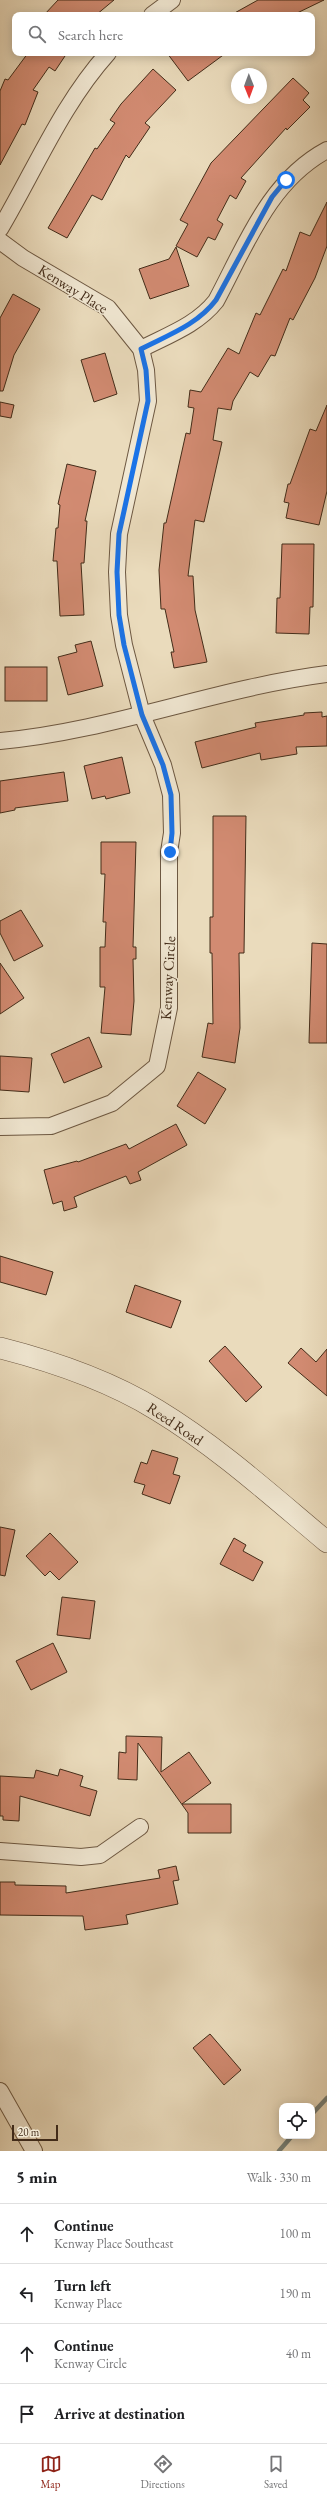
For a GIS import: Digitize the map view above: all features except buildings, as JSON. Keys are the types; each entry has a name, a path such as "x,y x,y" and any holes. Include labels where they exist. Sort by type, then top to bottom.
{"street":[{"path":"156,12 172,0"},
{"path":"0,228 56,127 81,88 106,56"},
{"path":"141,349 190,325 208,311 216,300 272,197 300,168 327,150"},
{"name":"Kenway Place","path":"0,241 23,258 108,308 141,349 146,370 148,401 119,534 117,572 119,615 124,645 142,715 163,765"},
{"path":"0,741 56,734 142,715 236,690 327,674"},
{"name":"Kenway Circle","path":"0,1127 51,1126 112,1102 156,1066 169,1008 171,802 163,765"},
{"name":"Reed Road","path":"0,1348 62,1365 123,1392 157,1410 225,1458 327,1542"},
{"path":"0,1851 81,1857 100,1855 140,1827"},
{"path":"0,2091 34,2151"}],"waterway":[{"path":"315,2111 327,2098"},
{"path":"279,2151 289,2139"}],"route":[{"path":"170,852 172,833 171,795 163,765 142,715 137,689 124,645 119,615 117,554 119,534 138,438 148,401 146,370 141,349 179,329 190,325 208,311 216,300 272,197 286,180"}]}
